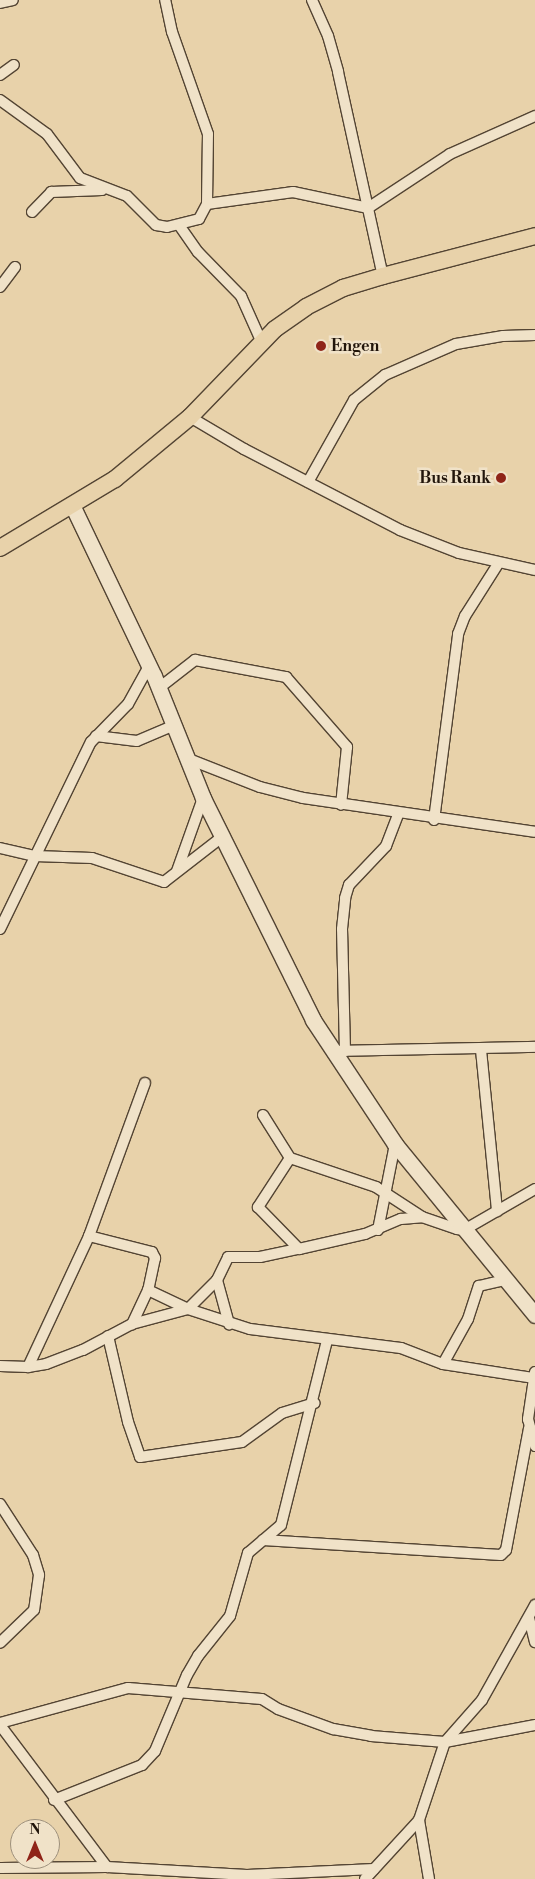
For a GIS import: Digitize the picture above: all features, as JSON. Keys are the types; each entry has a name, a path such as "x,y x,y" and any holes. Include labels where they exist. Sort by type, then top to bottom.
{"main road":[{"path":"0,548 73,507 115,479 190,417 275,329 324,296 383,276 535,236"}],"street":[{"path":"0,3 13,0"},
{"path":"0,100 47,134 80,178 134,202 156,225 179,225 199,219 207,204 208,134 172,32 165,0"},
{"path":"312,0 328,36 354,133 383,276"},
{"path":"0,75 14,65"},
{"path":"207,204 293,192 368,208 450,154 535,116"},
{"path":"32,212 51,192 110,190"},
{"path":"179,225 198,252 241,296 262,343"},
{"path":"0,287 15,267"},
{"path":"308,482 354,400 385,375 456,344 503,336 535,336"},
{"path":"190,417 400,530 498,564 535,570"},
{"path":"73,507 150,666 203,798 222,837 338,1051 395,1144 535,1315"},
{"path":"434,820 458,634 465,616 498,564"},
{"path":"159,688 195,660 286,676 347,747 341,805"},
{"path":"0,929 96,736 128,704 150,666"},
{"path":"96,736 137,741 173,726"},
{"path":"186,758 279,793 434,820 535,832"},
{"path":"176,872 203,798"},
{"path":"338,1051 345,898 350,885 386,846 398,814"},
{"path":"0,848 35,856 92,858 161,882 167,881 222,837"},
{"path":"338,1051 481,1050 535,1047"},
{"path":"481,1050 497,1211"},
{"path":"28,1367 89,1236 146,1083"},
{"path":"263,1115 290,1158 387,1192 422,1217 464,1230 535,1189"},
{"path":"378,1230 395,1144"},
{"path":"290,1158 258,1207 299,1249"},
{"path":"0,1366 28,1367 66,1358 132,1324 188,1309 217,1280 228,1257 260,1256 299,1249 378,1230 401,1219 422,1217"},
{"path":"89,1236 152,1252 154,1268 148,1290 132,1324"},
{"path":"217,1280 229,1324"},
{"path":"443,1364 468,1319 479,1286 506,1280"},
{"path":"148,1290 188,1309 229,1324 327,1340 401,1348 443,1364 534,1375 528,1408 529,1428 506,1550 501,1555 263,1540"},
{"path":"108,1336 128,1422 140,1457 239,1443 282,1413 314,1403"},
{"path":"54,1800 142,1765 162,1738 180,1692 198,1656 230,1616 245,1559 251,1548 282,1525 314,1403 327,1340"},
{"path":"529,1428 535,1446"},
{"path":"0,1504 33,1555 39,1575 34,1610 0,1643"},
{"path":"365,1879 419,1820 445,1742 482,1700 535,1605"},
{"path":"529,1618 535,1642"},
{"path":"108,1867 54,1800 0,1724 123,1688 262,1700 278,1709 333,1729 445,1742 535,1725"},
{"path":"419,1820 429,1879"},
{"path":"0,1868 108,1867 193,1876 285,1874 374,1869"}],"place":[{"name":"Engen","path":"321,346"},
{"name":"Bus Rank","path":"501,478"}]}
